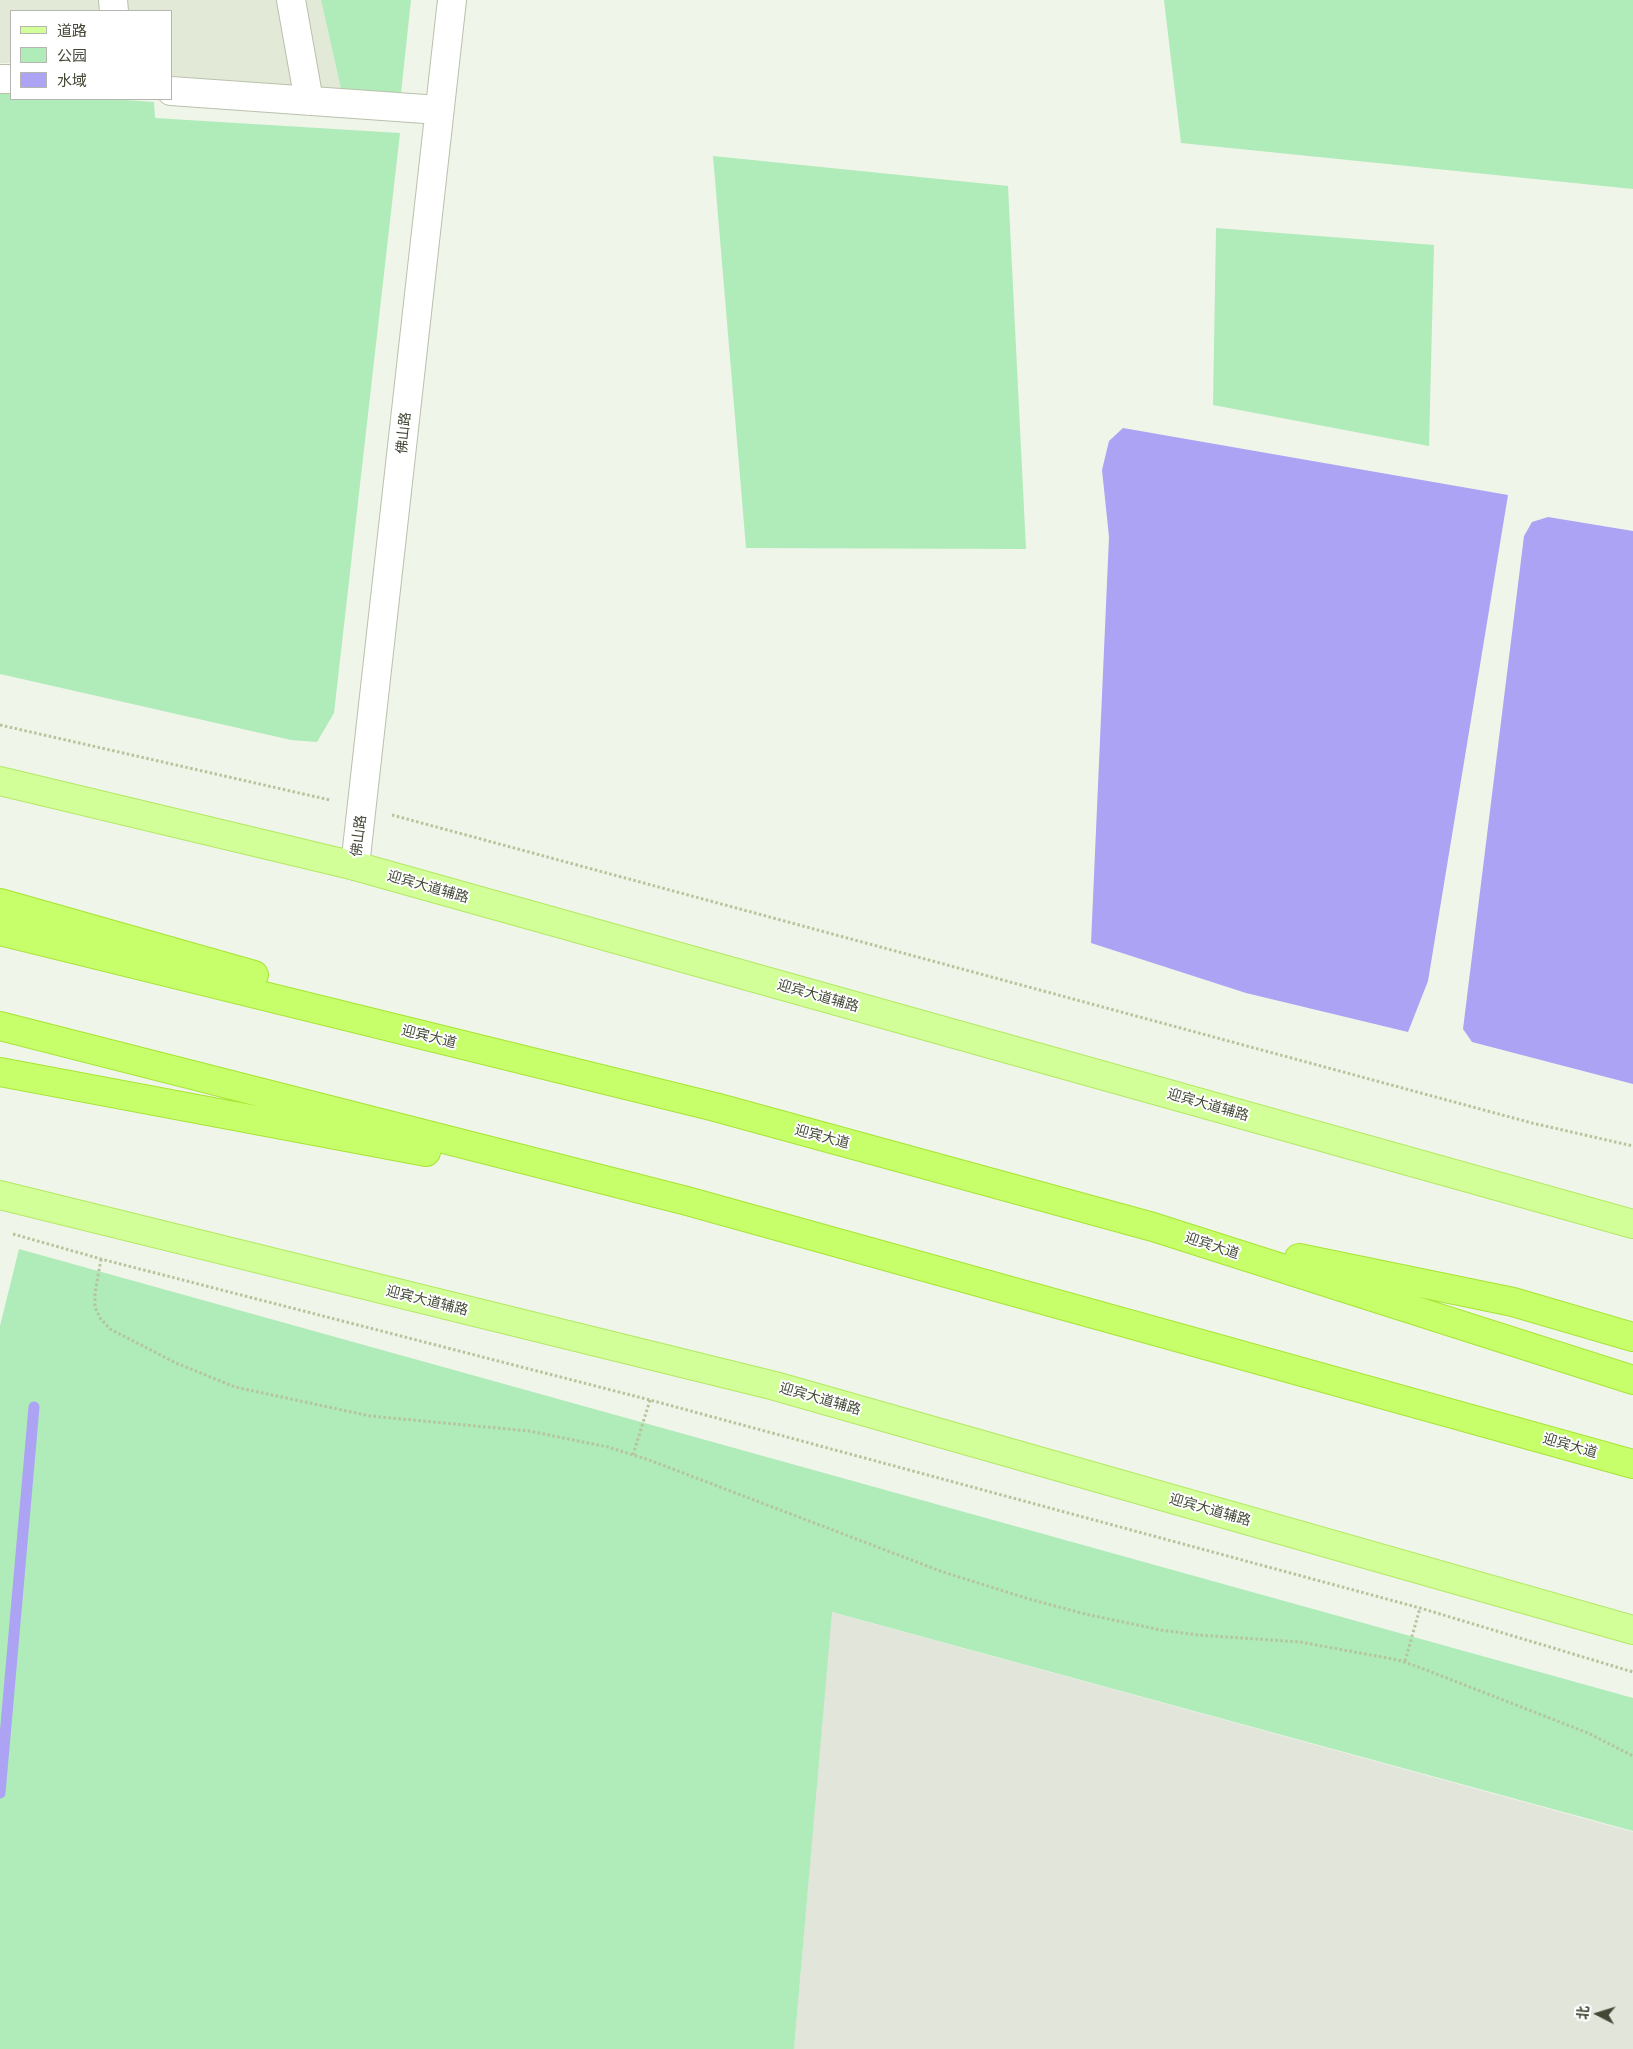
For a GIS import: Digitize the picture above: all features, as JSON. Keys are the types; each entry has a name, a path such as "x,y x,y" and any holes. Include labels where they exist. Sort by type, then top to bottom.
{"highway":[{"path":"0,903 715,1107"},
{"name":"迎宾大道","path":"0,931 715,1107 1153,1227 1633,1380"},
{"name":"迎宾大道","path":"0,1026 688,1201 1633,1464"},
{"path":"0,1072 688,1201"},
{"path":"1153,1227 1513,1302 1633,1337"},
{"path":"1478,1420 1633,1484"}],"main road":[{"name":"迎宾大道辅路","path":"0,781 355,866 1633,1224"},
{"name":"迎宾大道辅路","path":"0,1195 776,1386 1633,1630"}],"street":[{"path":"292,0 309,101"},
{"name":"佛山路","path":"355,866 452,0"},
{"path":"172,91 439,110"}],"path":[{"path":"0,725 362,808 1522,1120 1633,1146"},
{"path":"9,1233 101,1259 650,1400 1420,1608 1633,1672"},
{"path":"101,1259 95,1292 95,1307 100,1318 110,1329 176,1363 235,1387 370,1416 529,1431 608,1447 943,1572 1029,1599 1085,1614 1161,1630 1198,1635 1300,1642 1398,1660 1588,1734 1633,1756"},
{"path":"633,1455 650,1400"},
{"path":"1405,1661 1420,1608"}],"shaded area":[{"path":"0,0 321,0 341,89 172,76 172,10 10,10 10,63 0,63"},
{"path":"831,1612 1633,1832 1633,2049 794,2049"}],"green space":[{"path":"321,0 411,0 401,93 341,89"},
{"path":"1164,0 1633,0 1633,189 1181,143"},
{"path":"0,90 10,91 10,100 125,100 154,102 155,118 400,133 334,713 317,742 291,740 0,674"},
{"path":"713,156 1008,186 1026,549 746,548"},
{"path":"1216,228 1434,245 1429,446 1213,405"},
{"path":"19,1249 1633,1698 1633,1831 832,1612 794,2049 0,2049 0,1326"}],"water":[{"path":"1123,428 1508,495 1428,981 1408,1032 1246,993 1091,943 1109,537 1102,470 1109,441"},
{"path":"1548,517 1633,531 1633,1084 1472,1042 1463,1029 1524,536 1532,522"}],"waterway":[{"path":"0,1793 34,1407"}]}
